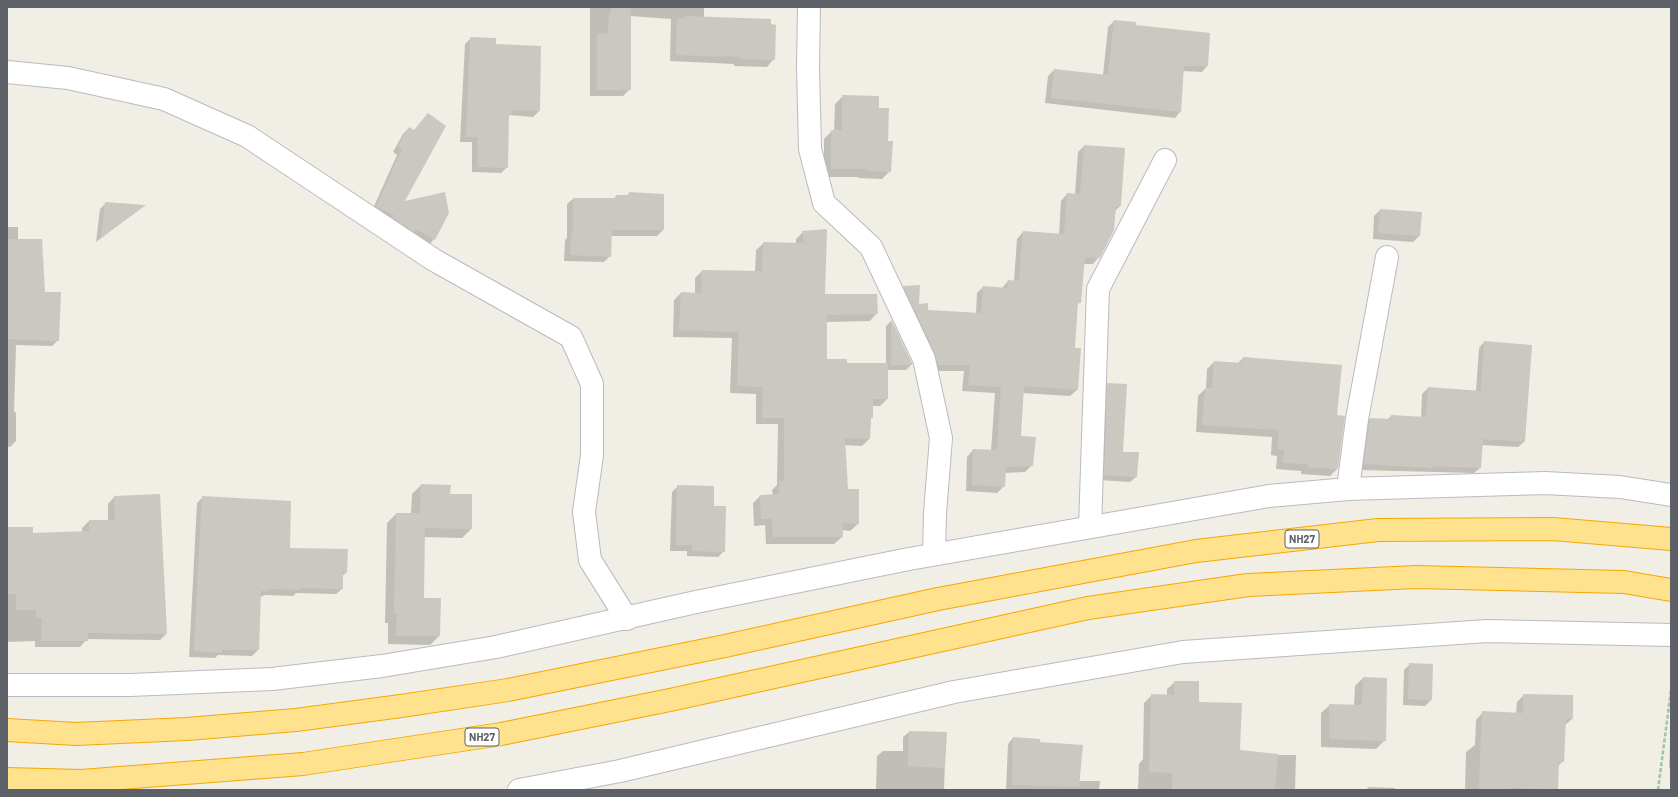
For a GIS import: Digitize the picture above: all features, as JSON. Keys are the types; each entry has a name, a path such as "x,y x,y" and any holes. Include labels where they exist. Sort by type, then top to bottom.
{"highway":[{"name":"NH27","path":"7,730 76,734 187,729 296,720 401,706 508,690 725,646 938,599 1196,551 1378,530 1553,529 1671,539"},
{"name":"NH27","path":"7,779 81,782 304,764 485,737 670,700 1088,608 1248,585 1416,577 1624,582 1671,590"}],"street":[{"path":"809,7 808,68 810,149 824,203 871,247 924,358 941,438 935,513 934,554"},
{"path":"7,72 68,78 164,99 247,136 434,260 571,337 592,384 592,456 584,512 590,560 627,619"},
{"path":"1090,527 1098,289 1165,160"},
{"path":"1348,489 1357,420 1387,257"},
{"path":"7,685 130,686 272,679 382,666 496,647 627,619 696,602 934,554 1025,540 1090,527 1270,496 1348,489 1545,483 1620,487 1671,495"},
{"path":"519,790 620,771 954,692 1183,652 1488,631 1671,635"}],"path":[{"path":"1658,790 1671,690"}],"building":[{"path":"612,7 631,7 631,90 597,90 597,33 608,34 609,17"},
{"path":"684,16 771,19 771,24 776,25 775,60 741,59 741,57 676,55 677,19 684,19"},
{"path":"1114,20 1136,22 1136,25 1210,33 1208,66 1184,66 1181,112 1051,98 1054,69 1108,75"},
{"path":"470,37 496,38 496,44 541,46 540,111 512,110 512,114 509,114 508,168 477,167 478,137 466,137"},
{"path":"842,95 879,96 879,108 889,108 888,141 893,141 891,172 866,171 866,169 831,169 831,130 842,130"},
{"path":"428,113 446,126 405,201 445,192 449,213 435,240 416,229 415,232 411,230 392,217 394,215 376,207 402,149 398,146 409,127 414,130"},
{"path":"1084,145 1125,148 1121,206 1116,206 1114,230 1100,258 1085,257 1081,303 1078,303 1075,348 1081,348 1078,390 1024,386 1021,436 1036,437 1033,466 1006,467 1005,487 972,485 973,449 997,450 1001,387 968,385 970,365 938,365 935,354 903,286 920,285 919,304 928,303 928,310 981,313 983,286 1007,288 1008,280 1019,281 1023,231 1064,234 1067,193 1080,194"},
{"path":"629,192 664,194 664,230 612,230 611,257 570,255 571,233 573,233 573,198 616,198 616,195 629,195"},
{"path":"105,202 146,205 101,238"},
{"path":"1380,209 1422,212 1420,236 1378,233"},
{"path":"827,229 825,294 877,294 878,314 827,315 827,359 847,359 847,363 888,363 888,399 873,399 873,418 871,418 870,439 845,438 848,489 859,489 859,524 843,523 843,537 773,537 772,519 761,519 760,495 779,494 779,481 784,481 784,418 762,418 763,387 737,386 739,332 679,330 681,292 701,293 702,270 762,271 763,242 804,243 802,231"},
{"path":"7,239 42,239 45,292 61,292 59,341 7,339"},
{"path":"891,319 912,363 912,365 891,365"},
{"path":"1484,341 1532,345 1525,442 1483,439 1481,468 1433,466 1433,468 1364,464 1370,418 1391,419 1391,415 1426,417 1428,387 1481,391"},
{"path":"1243,357 1342,365 1337,415 1345,416 1338,469 1308,467 1308,464 1283,463 1284,449 1277,449 1279,430 1202,425 1205,388 1212,388 1214,361 1242,363"},
{"path":"1107,383 1127,384 1123,452 1139,452 1137,477 1104,475"},
{"path":"421,484 451,485 450,494 472,494 472,529 425,528 424,598 441,598 440,636 396,636 397,614 394,614 396,513 420,513"},
{"path":"677,485 714,486 714,506 726,506 725,552 692,551 692,545 676,545"},
{"path":"160,494 167,634 88,633 88,641 41,641 42,618 36,618 36,610 16,610 16,594 8,594 8,527 33,527 33,533 89,531 89,520 115,520 114,496"},
{"path":"202,496 291,501 290,548 348,549 347,573 343,573 343,589 300,588 300,590 269,589 269,591 261,591 259,650 222,650 222,653 194,651"},
{"path":"1409,663 1433,664 1432,700 1408,699"},
{"path":"1363,677 1387,678 1386,741 1329,739 1329,704 1362,705"},
{"path":"1174,681 1199,681 1199,702 1242,703 1240,750 1278,754 1275,790 1172,790 1172,773 1149,772 1151,694 1174,695"},
{"path":"1523,694 1573,695 1573,719 1566,719 1564,762 1559,762 1558,789 1509,788 1509,790 1479,790 1482,711 1523,713"},
{"path":"909,731 947,732 945,768 908,766"},
{"path":"1013,737 1040,739 1040,742 1083,745 1079,787 1012,785"}]}
